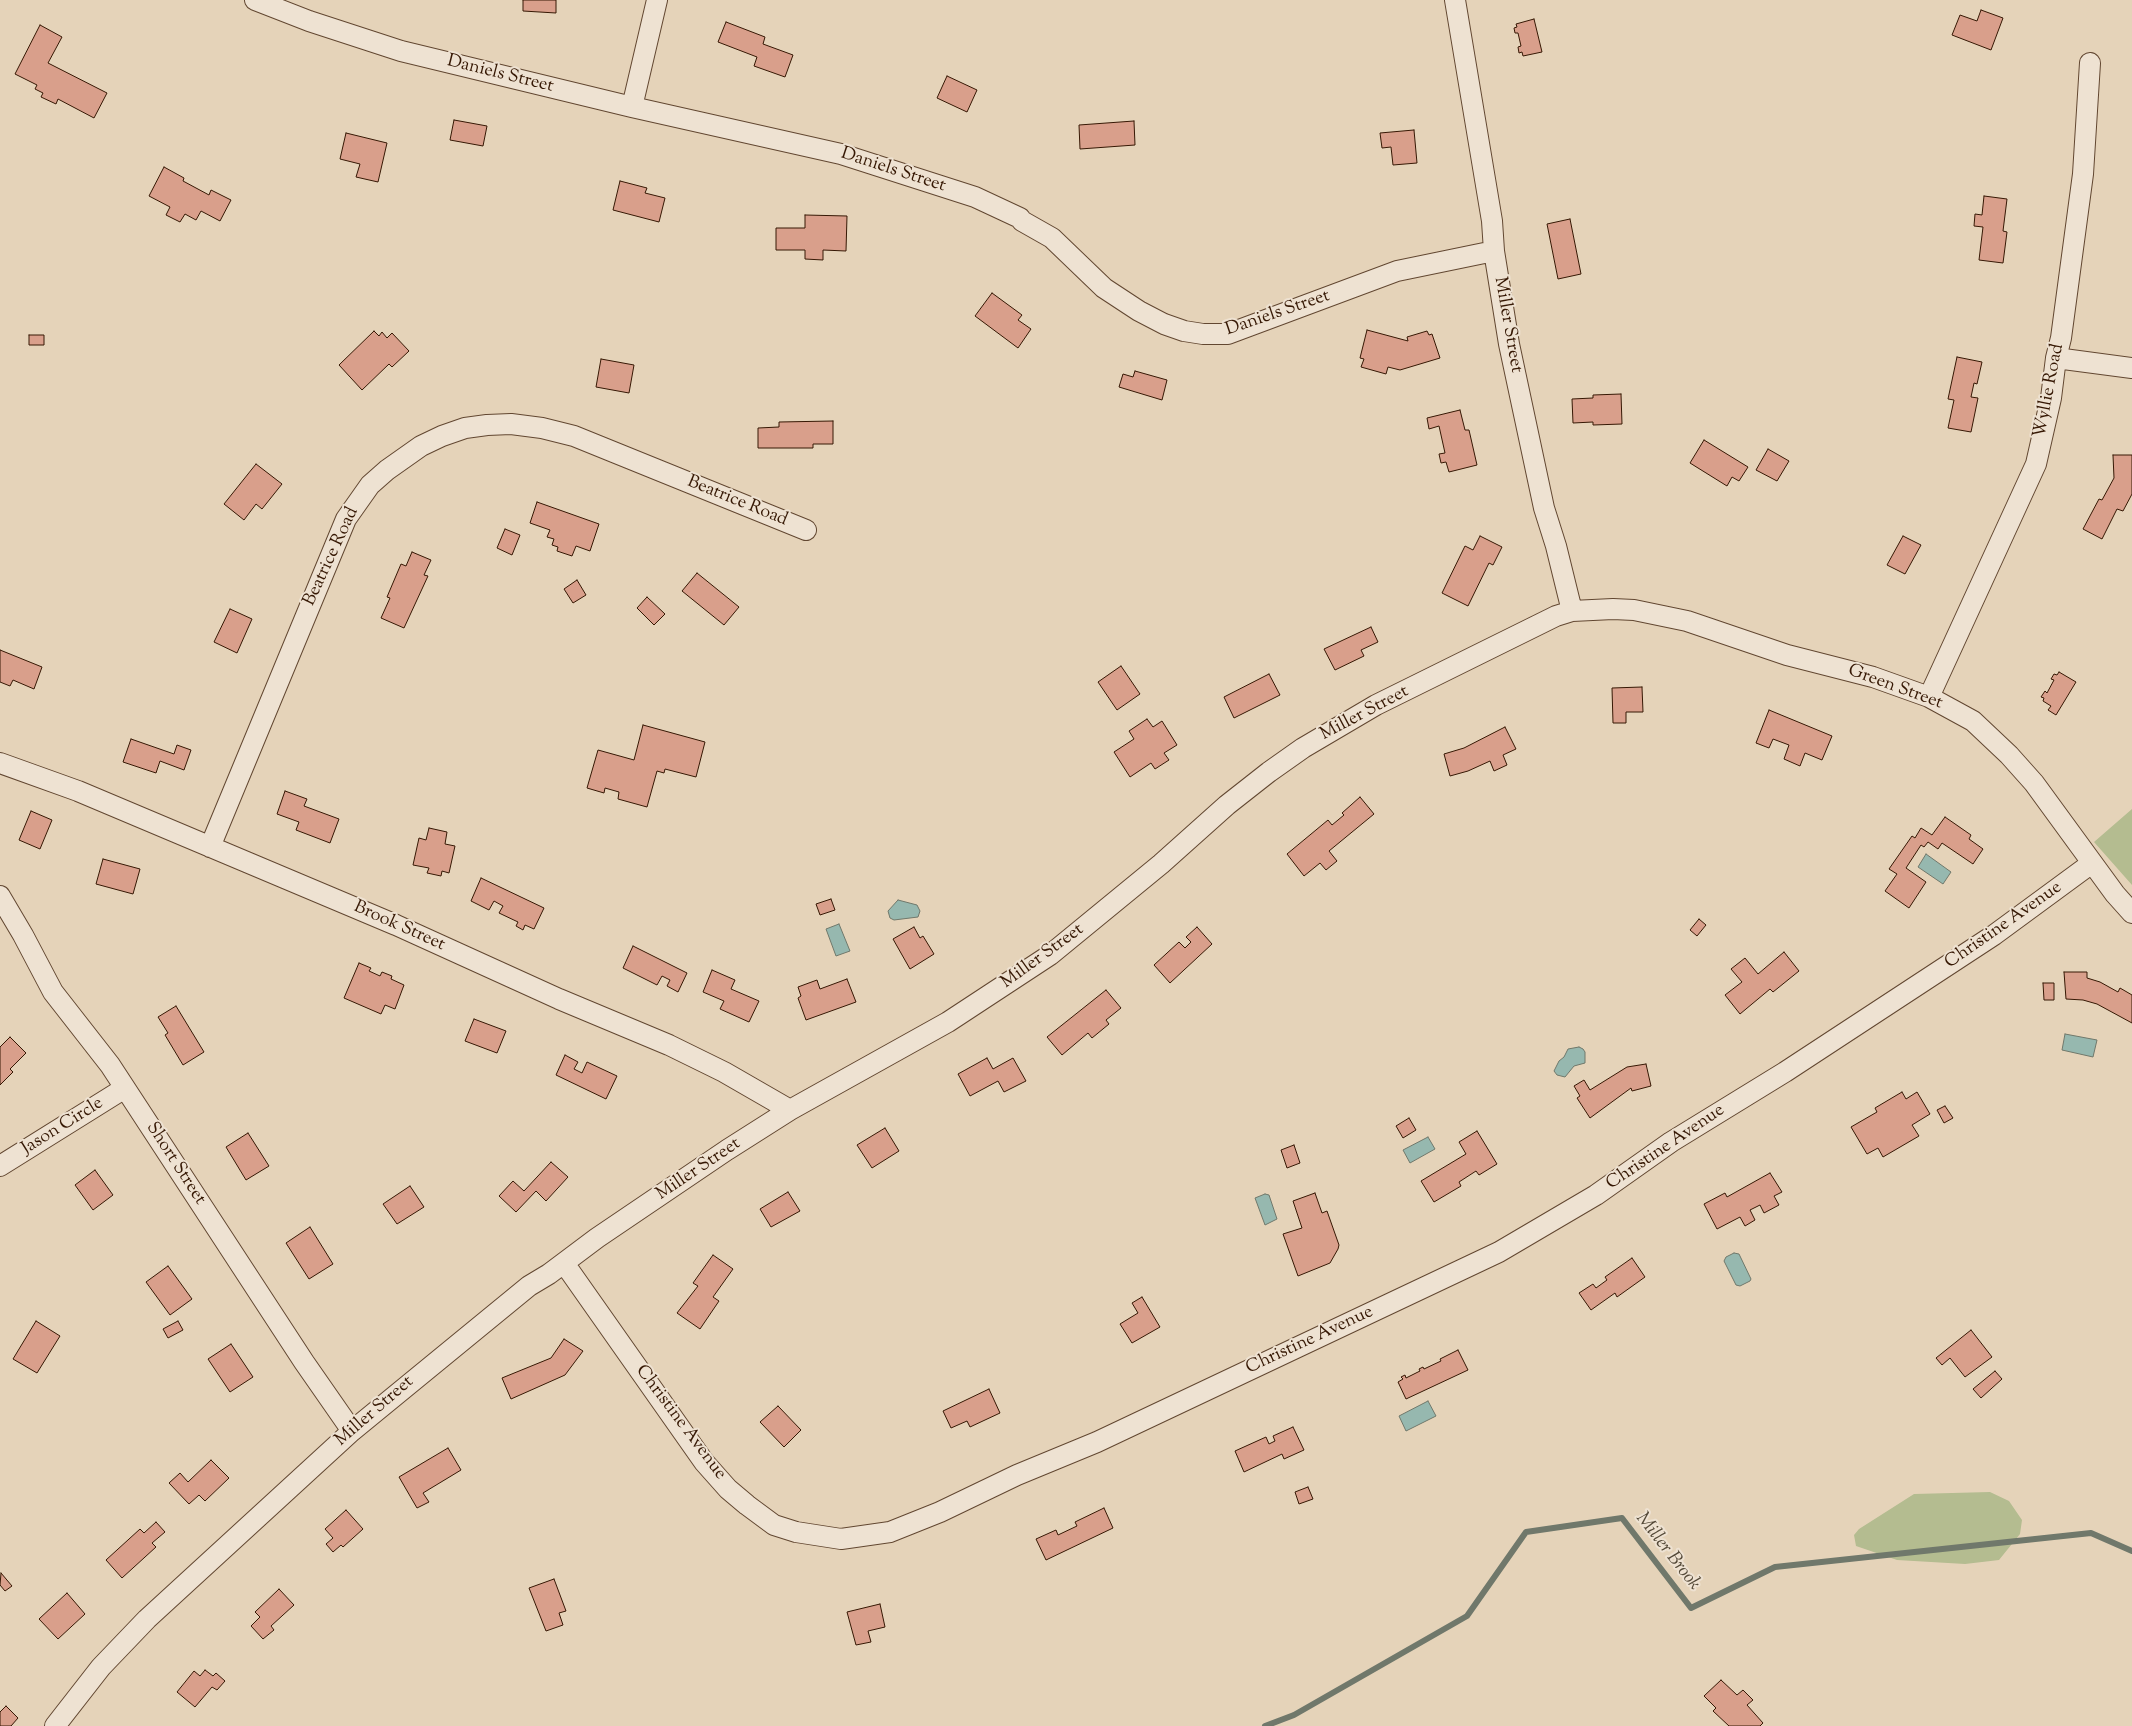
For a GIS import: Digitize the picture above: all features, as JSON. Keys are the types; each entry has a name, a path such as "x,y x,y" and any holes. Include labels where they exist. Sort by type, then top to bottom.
{"street":[{"name":"Daniels Street","path":"255,0 309,21 401,51 632,107 841,154 975,198 1020,218 1052,238 1104,288 1139,311 1164,324 1190,332 1228,334 1397,271 1494,251"},
{"path":"632,107 657,0"},
{"name":"Miller Street","path":"55,1726 101,1667 147,1619 352,1431 529,1286 727,1150 790,1110 948,1022 1050,954 1161,864 1241,794 1303,748 1376,705 1556,616 1572,610 1556,546 1544,508 1509,344 1494,251 1490,212 1455,0"},
{"name":"Wyllie Road","path":"1930,697 2036,464 2051,398 2056,358 2061,338 2083,174 2090,63"},
{"path":"2056,358 2132,368"},
{"name":"Beatrice Road","path":"210,847 346,519 370,485 387,470 421,446 465,428 511,424 542,428 583,440 806,530"},
{"name":"Green Street","path":"1572,610 1634,610 1688,621 1787,655 1873,677 1930,697 1973,721 2009,755 2034,783 2092,864 2132,913"},
{"name":"Brook Street","path":"0,763 78,791 396,925 558,998 669,1045 724,1072 790,1110"},
{"name":"Christine Avenue","path":"564,1262 704,1462 728,1489 747,1505 774,1525 796,1532 841,1539 890,1532 940,1512 1017,1475 1097,1442 1499,1252 1596,1195 1670,1142 1793,1066 1994,935 2092,864"},
{"name":"Short Street","path":"0,896 53,992 110,1065 304,1362 352,1431"},
{"name":"Jason Circle","path":"0,1166 125,1088"}],"green space":[{"path":"2132,809 2132,885 2094,842"},
{"path":"1990,1492 2009,1501 2022,1520 2020,1534 1999,1560 1965,1564 1897,1560 1856,1546 1854,1535 1859,1529 1914,1494"}],"water":[{"path":"1926,854 1951,872 1943,884 1918,867"},
{"path":"898,900 917,905 920,911 918,917 894,920 890,918 888,911"},
{"path":"839,924 850,951 836,956 826,929"},
{"path":"2065,1034 2097,1040 2093,1057 2062,1050"},
{"path":"1579,1047 1585,1052 1585,1063 1574,1066 1565,1077 1557,1075 1554,1071 1568,1049"},
{"path":"1428,1137 1435,1149 1410,1163 1403,1150"},
{"path":"1265,1194 1269,1195 1277,1219 1265,1225 1255,1198"},
{"path":"1734,1253 1739,1254 1751,1279 1740,1286 1736,1285 1724,1261 1726,1257"},
{"path":"1428,1401 1436,1416 1406,1431 1399,1416"}],"building":[{"path":"523,0 556,0 556,13 523,11"},
{"path":"1981,10 2003,18 1991,50 1952,35 1960,15 1977,21"},
{"path":"1534,19 1542,52 1523,56 1522,52 1519,53 1518,47 1521,46 1518,33 1515,33 1514,28 1517,27 1516,24"},
{"path":"726,22 765,37 763,44 793,55 785,77 754,66 757,57 718,42"},
{"path":"40,25 62,37 48,63 107,93 94,118 58,99 56,104 41,97 43,93 35,89 37,85 15,74"},
{"path":"947,76 977,90 967,112 937,98"},
{"path":"454,120 487,126 483,146 450,140"},
{"path":"1134,121 1135,145 1080,149 1079,125"},
{"path":"1414,130 1417,163 1393,165 1391,147 1382,148 1380,133"},
{"path":"346,133 387,143 378,182 356,177 360,164 340,159"},
{"path":"164,167 184,178 183,181 209,195 211,190 231,200 220,221 201,211 196,220 185,214 180,222 166,215 170,207 149,196"},
{"path":"620,181 647,188 645,193 665,198 659,222 613,210"},
{"path":"1984,196 2007,199 2003,231 2007,232 2003,263 1979,260 1983,227 1974,226 1975,214 1982,215"},
{"path":"805,215 847,216 846,251 823,250 823,260 805,259 805,250 776,250 776,228 805,228"},
{"path":"1570,219 1581,274 1558,279 1547,224"},
{"path":"992,293 1022,315 1018,320 1031,329 1018,348 975,316"},
{"path":"1367,330 1408,341 1407,337 1427,331 1429,335 1432,334 1440,358 1400,370 1388,367 1386,374 1361,367 1364,359 1360,358"},
{"path":"374,331 379,336 382,332 387,338 392,333 409,351 392,367 389,364 362,390 339,365"},
{"path":"29,335 44,335 44,345 29,345"},
{"path":"1957,357 1982,362 1977,384 1974,383 1971,397 1978,398 1971,432 1948,428 1954,400 1948,399"},
{"path":"601,359 634,365 629,393 596,387"},
{"path":"1135,371 1167,380 1162,400 1119,387 1123,374 1133,377"},
{"path":"1621,394 1622,424 1593,425 1593,422 1573,423 1572,399 1593,398 1593,395"},
{"path":"1460,410 1465,430 1469,430 1477,465 1449,472 1446,462 1441,463 1439,454 1445,453 1439,426 1429,429 1427,418"},
{"path":"833,421 833,444 813,444 813,448 758,448 758,428 779,427 779,422"},
{"path":"1704,440 1748,467 1739,481 1732,477 1727,486 1690,463"},
{"path":"1768,449 1789,461 1777,481 1756,470"},
{"path":"2113,455 2132,455 2132,494 2123,511 2117,509 2102,539 2083,529 2099,499 2102,500 2114,478"},
{"path":"256,464 282,484 262,509 256,504 244,520 224,504"},
{"path":"537,502 599,524 590,551 576,546 572,556 557,551 558,547 552,545 554,539 547,537 550,530 530,523"},
{"path":"505,529 520,535 512,555 497,548"},
{"path":"1480,536 1502,547 1493,565 1489,563 1468,606 1442,593 1465,546 1473,550"},
{"path":"1903,536 1921,545 1905,574 1887,565"},
{"path":"412,552 431,560 424,575 428,576 404,628 381,618 390,598 387,597 401,564 406,566"},
{"path":"697,573 739,607 724,625 682,591"},
{"path":"577,580 586,595 573,603 564,589"},
{"path":"647,597 665,614 654,625 637,608"},
{"path":"230,609 252,619 237,653 214,642"},
{"path":"1371,627 1378,642 1361,650 1364,656 1335,670 1324,649"},
{"path":"0,650 42,667 34,689 13,680 10,686 0,682"},
{"path":"1121,666 1140,694 1117,710 1098,682"},
{"path":"2059,672 2076,682 2056,715 2048,710 2051,706 2043,701 2044,698 2041,697 2045,691 2047,693 2054,680 2051,679 2054,674 2057,675"},
{"path":"1269,674 1280,695 1234,718 1224,697"},
{"path":"1642,687 1643,712 1626,712 1626,723 1613,723 1612,688"},
{"path":"1769,710 1832,736 1822,760 1805,753 1800,766 1784,759 1789,745 1773,739 1769,748 1756,743"},
{"path":"1147,719 1153,727 1162,721 1177,745 1164,753 1169,760 1155,769 1151,763 1130,777 1114,752 1134,739 1129,731"},
{"path":"643,725 705,742 696,777 665,769 664,773 657,771 647,807 618,799 619,792 605,788 604,793 587,788 598,750 634,760"},
{"path":"1505,727 1516,749 1503,755 1507,765 1494,771 1490,761 1468,771 1450,776 1444,754 1464,748"},
{"path":"131,739 174,754 177,745 191,750 184,770 160,761 156,773 123,762"},
{"path":"285,791 307,799 304,806 339,819 330,843 296,830 299,822 277,814"},
{"path":"1360,797 1374,814 1329,851 1337,861 1326,870 1320,863 1304,876 1287,854 1328,820 1332,825"},
{"path":"31,811 52,820 40,849 19,840"},
{"path":"1945,817 1971,835 1969,839 1983,849 1973,864 1942,843 1938,849 1928,842 1924,847 1921,845 1906,868 1926,882 1909,908 1885,891 1897,874 1889,869 1912,836 1915,838 1921,828 1932,835"},
{"path":"429,828 447,832 445,844 455,846 449,873 442,871 441,876 427,873 429,868 413,865 419,838 426,840"},
{"path":"103,859 140,869 133,894 96,884"},
{"path":"481,878 544,908 534,929 525,925 523,930 516,926 518,922 499,913 503,906 494,901 489,910 471,901"},
{"path":"831,899 835,910 820,915 816,904"},
{"path":"1699,919 1706,925 1697,936 1690,930"},
{"path":"914,927 920,938 923,936 934,954 910,969 893,939"},
{"path":"1197,927 1212,944 1170,983 1154,965 1179,942 1185,948 1191,942 1186,937"},
{"path":"633,946 687,973 678,992 667,986 670,980 662,976 657,985 623,968"},
{"path":"1784,952 1799,971 1773,992 1770,989 1740,1014 1725,995 1742,982 1731,969 1745,958 1758,974"},
{"path":"359,963 371,968 369,971 380,976 382,972 392,976 391,979 404,985 395,1009 385,1005 381,1014 344,998"},
{"path":"712,970 735,980 731,989 759,1001 749,1022 720,1009 724,1001 703,992"},
{"path":"2064,972 2087,972 2087,978 2100,982 2118,992 2120,988 2132,995 2132,1023 2097,1004 2083,1000 2066,999"},
{"path":"847,979 856,1002 806,1020 798,998 801,996 798,987 817,980 820,989"},
{"path":"2043,983 2054,983 2054,1000 2044,1000"},
{"path":"1106,990 1121,1008 1106,1020 1109,1024 1092,1038 1088,1033 1062,1055 1047,1037"},
{"path":"176,1006 204,1052 183,1065 165,1035 168,1033 158,1017"},
{"path":"474,1019 506,1031 497,1053 465,1041"},
{"path":"10,1037 26,1053 10,1069 13,1072 0,1085 0,1047"},
{"path":"565,1055 578,1062 574,1069 582,1073 587,1062 617,1076 606,1099 556,1075"},
{"path":"987,1058 993,1069 1013,1058 1026,1081 1004,1092 998,1081 970,1096 958,1074"},
{"path":"1646,1064 1651,1086 1632,1091 1631,1088 1590,1118 1577,1098 1580,1096 1574,1086 1584,1080 1590,1090 1627,1067"},
{"path":"1902,1092 1906,1099 1917,1092 1930,1114 1912,1125 1919,1136 1883,1157 1878,1148 1867,1154 1851,1127 1877,1112 1875,1108"},
{"path":"1945,1106 1953,1118 1944,1123 1937,1110"},
{"path":"1409,1118 1416,1130 1403,1138 1396,1126"},
{"path":"885,1128 899,1151 872,1168 857,1145"},
{"path":"1477,1131 1497,1164 1479,1175 1476,1171 1459,1182 1461,1186 1434,1202 1421,1181 1466,1154 1459,1142"},
{"path":"248,1133 269,1166 246,1180 226,1147"},
{"path":"1294,1145 1300,1163 1287,1168 1281,1150"},
{"path":"551,1162 568,1177 546,1201 536,1191 516,1212 499,1196 513,1181 524,1191"},
{"path":"95,1170 113,1195 93,1210 75,1185"},
{"path":"1770,1173 1782,1192 1774,1196 1779,1205 1764,1213 1760,1205 1750,1210 1755,1220 1745,1226 1740,1217 1717,1229 1704,1204 1725,1193 1727,1197"},
{"path":"410,1186 424,1207 397,1224 383,1204"},
{"path":"788,1192 800,1211 771,1227 760,1209"},
{"path":"1315,1193 1322,1213 1327,1211 1339,1245 1330,1263 1298,1276 1283,1234 1302,1228 1293,1201"},
{"path":"310,1227 333,1264 309,1279 286,1243"},
{"path":"713,1255 733,1269 713,1297 719,1301 700,1329 677,1313 698,1286 693,1283"},
{"path":"1632,1258 1645,1277 1617,1297 1615,1293 1591,1310 1579,1293 1593,1284 1596,1288 1607,1280 1605,1277"},
{"path":"168,1266 192,1299 170,1315 146,1282"},
{"path":"1142,1297 1160,1327 1132,1343 1120,1324 1138,1313 1132,1303"},
{"path":"36,1321 60,1336 37,1373 13,1359"},
{"path":"178,1321 183,1330 168,1338 163,1329"},
{"path":"1971,1330 1992,1357 1965,1377 1950,1358 1942,1365 1936,1358"},
{"path":"564,1339 583,1351 565,1375 511,1399 502,1378 551,1358"},
{"path":"231,1344 253,1377 230,1392 208,1359"},
{"path":"1458,1350 1468,1370 1406,1399 1398,1382 1403,1379 1401,1377 1405,1375 1406,1378 1420,1371 1419,1369 1423,1367 1424,1369 1441,1361 1440,1359"},
{"path":"1995,1371 2002,1379 1981,1398 1973,1389"},
{"path":"989,1389 1000,1413 970,1427 967,1421 951,1428 943,1411"},
{"path":"778,1406 801,1430 784,1447 760,1422"},
{"path":"1293,1427 1304,1450 1284,1459 1282,1454 1244,1472 1235,1451 1266,1437 1269,1444 1275,1441 1273,1436"},
{"path":"448,1448 461,1470 423,1493 429,1502 417,1508 399,1477"},
{"path":"211,1460 229,1478 205,1501 199,1495 189,1504 169,1483 180,1473 188,1482"},
{"path":"1308,1487 1313,1499 1299,1504 1295,1492"},
{"path":"1104,1508 1113,1528 1046,1560 1036,1539 1056,1530 1058,1535 1077,1526 1075,1522"},
{"path":"346,1510 363,1529 343,1547 341,1545 333,1552 326,1544 333,1538 325,1529"},
{"path":"156,1522 165,1532 152,1543 156,1547 122,1578 106,1560 140,1529 144,1533"},
{"path":"1,1573 12,1586 5,1591 0,1585"},
{"path":"554,1579 566,1611 559,1613 563,1625 546,1631 529,1588"},
{"path":"279,1589 294,1605 271,1626 274,1630 263,1639 251,1626 260,1617 255,1612"},
{"path":"67,1593 85,1614 58,1639 39,1619"},
{"path":"880,1604 885,1627 868,1631 871,1642 856,1645 847,1612"},
{"path":"205,1670 213,1676 216,1673 225,1681 217,1690 212,1687 195,1707 177,1692 194,1671 200,1676"},
{"path":"1721,1680 1737,1695 1743,1690 1753,1700 1747,1705 1763,1723 1760,1726 1729,1726 1713,1711 1716,1708 1704,1696"},
{"path":"6,1706 18,1718 11,1726 0,1726 0,1712"}],"waterway":[{"name":"Miller Brook","path":"1265,1726 1294,1715 1467,1616 1526,1532 1622,1518 1691,1608 1775,1567 2091,1533 2132,1551"}]}
